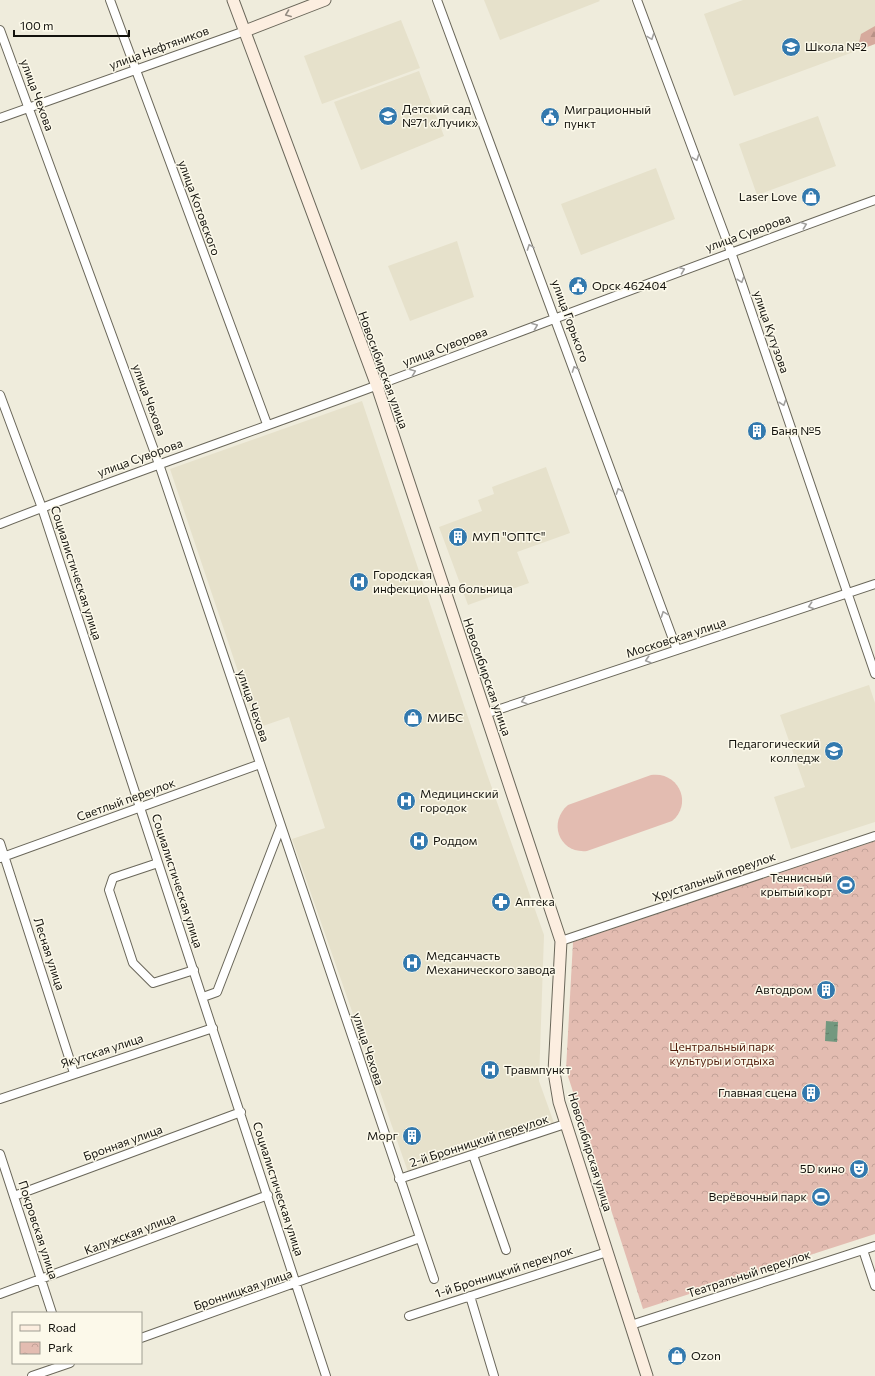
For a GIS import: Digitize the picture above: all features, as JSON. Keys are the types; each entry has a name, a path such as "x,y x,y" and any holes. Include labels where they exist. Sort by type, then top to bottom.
{"main road":[{"name":"Новосибирская улица","path":"233,0 377,386 561,941 554,1072 559,1102 648,1376"},
{"name":"улица Нефтяников","path":"245,31 325,0"}],"street":[{"name":"улица Котовского","path":"110,0 267,424"},
{"name":"улица Горького","path":"437,0 556,318 677,650"},
{"name":"улица Кутузова","path":"637,0 731,252 875,674"},
{"name":"улица Чехова","path":"0,30 159,464 399,1180 434,1279"},
{"name":"улица Нефтяников","path":"0,118 28,107 136,71 245,31"},
{"name":"улица Суворова","path":"0,524 267,424 377,386 731,252 875,200"},
{"name":"Социалистическая улица","path":"0,395 42,508 241,1112 326,1376"},
{"name":"Московская улица","path":"485,714 875,584"},
{"name":"Светлый переулок","path":"2,857 260,764"},
{"path":"203,998 217,992 281,826"},
{"name":"Хрустальный переулок","path":"561,941 875,836"},
{"name":"Лесная улица","path":"0,843 2,857 74,1073"},
{"path":"158,863 113,878 109,890 133,963 153,983 194,970"},
{"name":"Якутская улица","path":"0,1099 74,1073 213,1028"},
{"name":"Бронная улица","path":"14,1196 241,1112"},
{"name":"2-й Бронницкий переулок","path":"399,1180 565,1124"},
{"name":"Покровская улица","path":"0,1154 52,1312"},
{"path":"473,1156 506,1250"},
{"name":"Калужская улица","path":"0,1294 268,1195"},
{"name":"Бронницкая улица","path":"142,1338 296,1284 420,1238"},
{"name":"Театральный переулок","path":"631,1325 875,1246"},
{"path":"863,1250 875,1286"},
{"name":"1-й Бронницкий переулок","path":"409,1316 607,1252"},
{"path":"470,1296 494,1376"},
{"path":"32,1376 67,1364"}],"shaded area":[{"path":"484,0 599,0 600,1 500,40"},
{"name":"Школа №2","path":"743,0 875,0 875,44 734,96 704,14"},
{"path":"401,20 420,68 322,104 304,56"},
{"name":"Детский сад №71 «Лучик»","path":"419,71 444,136 361,170 334,102"},
{"path":"818,116 836,166 757,195 739,144"},
{"path":"656,168 675,219 581,255 561,204"},
{"path":"457,241 474,297 410,321 388,266"},
{"name":"Медицинский городок","path":"362,401 487,774 544,935 539,1081 554,1123 408,1172 292,839 325,828 289,717 257,728 170,469"},
{"path":"546,467 570,533 517,552 529,583 468,605 439,527 482,511 478,500 494,494 492,487"},
{"name":"Педагогический колледж","path":"869,685 875,703 875,822 791,849 774,797 805,787 780,715"}],"green space":[{"path":"875,26 875,44 859,50 858,47 861,34"},
{"path":"651,775 661,775 669,778 680,790 682,806 672,821 587,851 578,851 570,848 564,843 560,836 558,820 568,805"},
{"name":"Центральный парк культуры и отдыха","path":"875,841 875,1234 643,1309 566,1070 573,942"}],"water":[{"path":"826,1021 838,1022 837,1042 825,1041"}],"place":[{"name":"Школа №2","path":"791,47"},
{"name":"Детский сад №71 «Лучик»","path":"388,116"},
{"name":"Миграционный пункт","path":"550,117"},
{"name":"Laser Love","path":"811,197"},
{"name":"Орск 462404","path":"578,286"},
{"name":"Баня №5","path":"757,431"},
{"name":"МУП \"ОПТС\"","path":"458,537"},
{"name":"Городская инфекционная больница","path":"359,582"},
{"name":"МИБС","path":"413,718"},
{"name":"Педагогический колледж","path":"834,751"},
{"name":"Медицинский городок","path":"406,801"},
{"name":"Роддом","path":"419,841"},
{"name":"Теннисный крытый корт","path":"846,885"},
{"name":"Аптека","path":"501,902"},
{"name":"Медсанчасть Механического завода","path":"412,963"},
{"name":"Автодром","path":"826,990"},
{"name":"Травмпункт","path":"490,1070"},
{"name":"Главная сцена","path":"811,1093"},
{"name":"Морг","path":"412,1136"},
{"name":"5D кино","path":"859,1169"},
{"name":"Верёвочный парк","path":"821,1197"},
{"name":"Ozon","path":"677,1356"}]}
